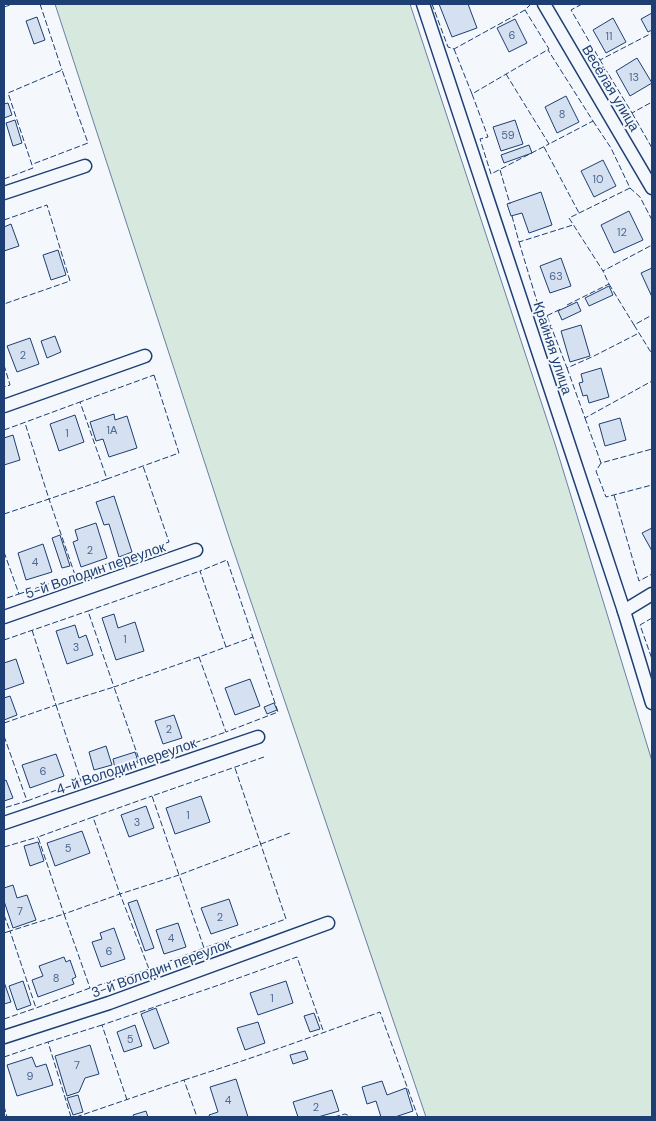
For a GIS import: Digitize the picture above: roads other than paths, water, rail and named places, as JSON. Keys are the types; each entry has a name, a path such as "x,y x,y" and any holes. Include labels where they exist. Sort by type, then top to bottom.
{"street":[{"name":"Крайняя улица","path":"423,4 624,611 652,703"},
{"name":"Весёлая улица","path":"544,4 652,188"},
{"path":"4,193 86,166"},
{"path":"4,406 146,356"},
{"name":"5-й Володин переулок","path":"4,617 196,550"},
{"path":"624,611 652,594"},
{"name":"4-й Володин переулок","path":"4,823 258,737"},
{"name":"3-й Володин переулок","path":"4,1037 109,1003 328,924"}]}
